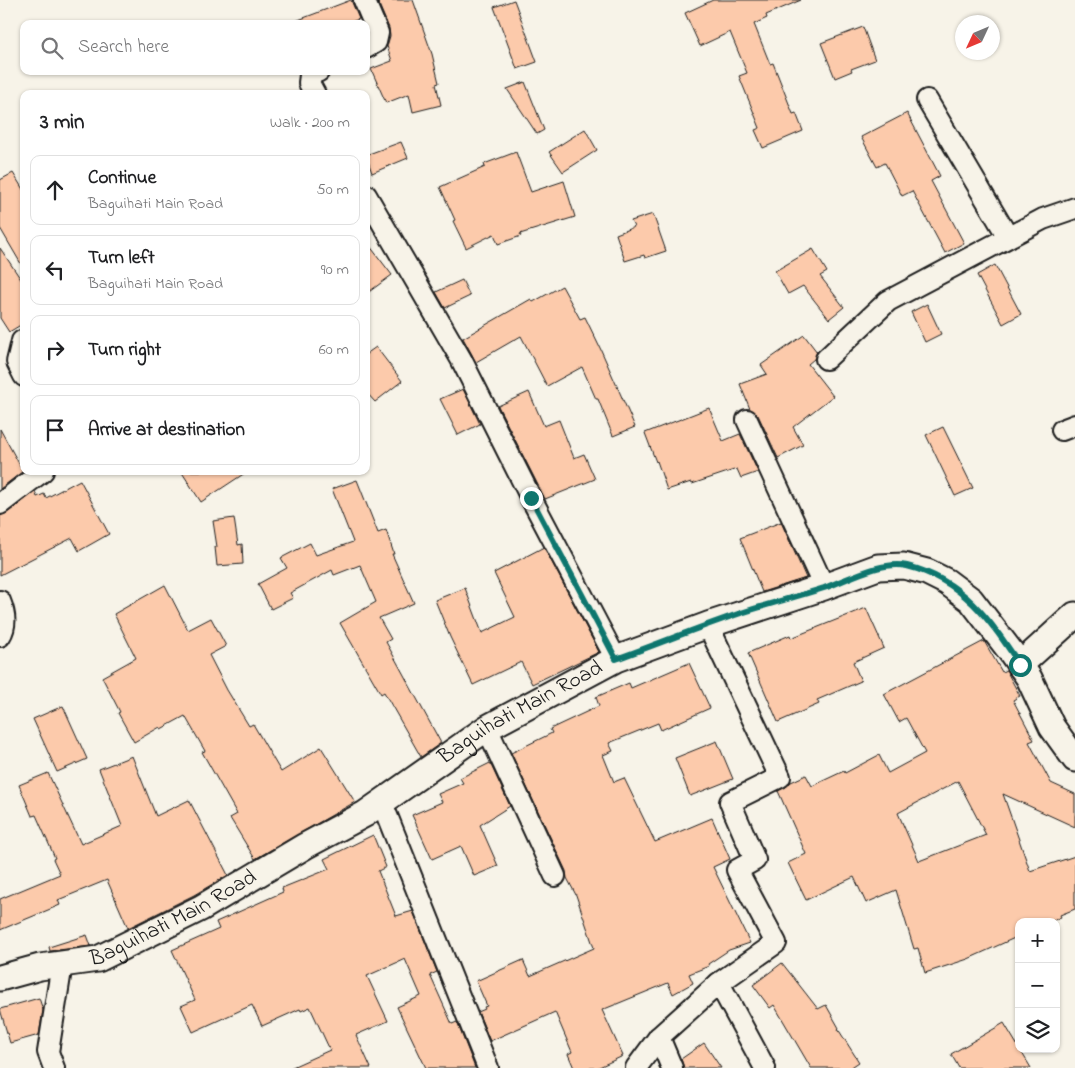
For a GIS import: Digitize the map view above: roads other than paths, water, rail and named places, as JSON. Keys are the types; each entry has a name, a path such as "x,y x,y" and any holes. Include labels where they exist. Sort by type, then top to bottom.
{"street":[{"path":"364,0 378,33 376,42 370,46"},
{"path":"310,75 309,83 313,90"},
{"path":"927,100 1008,237"},
{"path":"370,202 461,359 531,498 616,659"},
{"path":"826,359 888,301 1043,219 1075,208"},
{"path":"20,349 17,362 20,368"},
{"path":"747,420 824,587"},
{"path":"0,504 38,475"},
{"name":"Baguihati Main Road","path":"0,978 40,967 98,959 201,908 382,803 487,728 616,659 708,625 878,567 904,566 927,572 947,582 971,600 1029,678 1044,707 1052,728 1075,758"},
{"path":"0,601 3,609 5,629 0,636"},
{"path":"1020,665 1075,616"},
{"path":"636,1068 659,1037 719,983 776,943 737,870 755,860 730,802 780,777 708,625"},
{"path":"487,728 555,876"},
{"path":"382,803 488,1068"},
{"path":"54,1068 48,1052 62,964"},
{"path":"719,983 765,1068"},
{"path":"659,1037 672,1068"}]}
